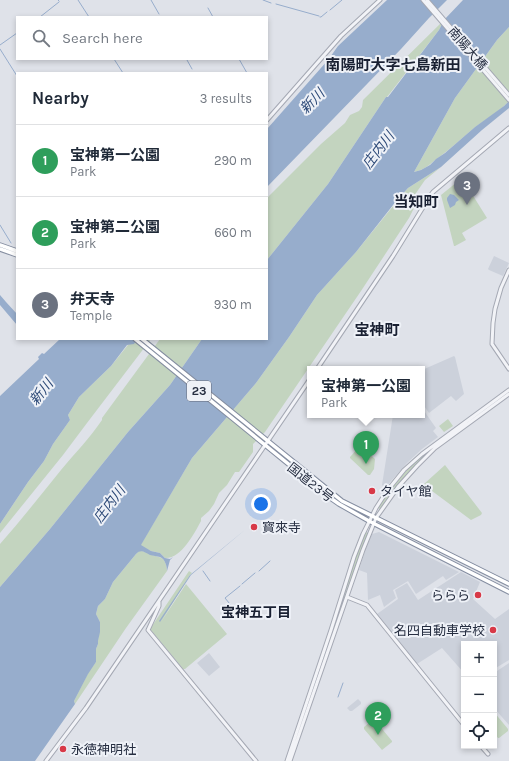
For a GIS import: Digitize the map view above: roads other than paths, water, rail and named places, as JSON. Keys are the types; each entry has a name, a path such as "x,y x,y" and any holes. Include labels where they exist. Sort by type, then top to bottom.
{"highway":[{"path":"0,245 16,250"},
{"path":"0,249 16,254"},
{"name":"国道23号","path":"136,340 322,488 339,504 374,524 509,592"},
{"name":"国道23号","path":"143,340 267,444"},
{"name":"国道23号","path":"322,488 342,501 509,584"}],"street":[{"path":"268,119 341,36 380,0"},
{"name":"南陽大橋","path":"423,0 509,100"},
{"name":"南陽大橋","path":"427,0 509,95"},
{"path":"319,366 394,256 433,192 509,128"},
{"path":"509,270 501,288 495,308 492,344 509,369"},
{"path":"46,761 86,708 307,384"},
{"path":"287,761 352,563 369,521 387,491 404,470 433,445 509,390"},
{"path":"290,761 346,597 376,518 398,487 426,457 441,444 509,394"},
{"path":"346,597 367,606 461,721"},
{"path":"159,601 159,606 148,630 256,761"},
{"path":"484,749 488,754"}],"water":[{"name":"新川","path":"387,0 447,0 268,186 268,128 328,60 338,46"},
{"name":"庄内川","path":"463,0 509,0 509,27 497,40 455,98 414,172 430,165 509,101 509,108 441,167 408,188 356,252 317,295 256,383 192,458 141,545 151,551 160,553 165,558 170,559 173,557 170,560 167,571 167,567 163,559 160,557 143,552 136,554 113,582 105,599 98,606 96,614 100,622 100,632 96,649 96,662 74,701 75,704 35,761 0,761 0,587 50,529 128,432 170,385 201,340 268,340 268,259 328,184 386,97 388,97 439,30 444,20"},
{"path":"450,194 454,195 459,200 450,208 447,198"},
{"path":"0,295 16,313 16,324 0,305"},
{"name":"新川","path":"59,340 136,340 134,344 127,345 111,366 79,397 68,415 70,420 53,444 44,461 0,524 0,396 39,359 38,357 42,353 44,354"},
{"path":"246,529 191,575 160,622 159,621 190,575"}],"waterway":[{"path":"78,0 88,16"},
{"path":"151,0 159,14"},
{"path":"263,0 271,3"},
{"path":"330,10 342,0"},
{"path":"41,16 59,2"},
{"path":"276,4 319,16"},
{"path":"208,8 212,16"},
{"path":"320,17 327,12"},
{"path":"0,45 16,34"},
{"path":"0,49 16,74"},
{"path":"115,60 122,72"},
{"path":"187,60 192,69"},
{"path":"240,60 246,72"},
{"path":"0,225 11,243"},
{"path":"259,571 270,561"},
{"path":"203,571 210,581"},
{"path":"242,584 255,573"},
{"path":"234,609 225,598 240,586"},
{"path":"338,697 343,683"}],"place":[{"name":"弁天寺","path":"467,205"},
{"name":"宝神第一公園","path":"366,464"},
{"name":"タイヤ館","path":"372,491"},
{"name":"寳來寺","path":"254,527"},
{"name":"ららら","path":"478,595"},
{"name":"名四自動車学校","path":"493,630"},
{"name":"宝神第二公園","path":"378,735"},
{"name":"永徳神明社","path":"63,749"}],"district":[{"name":"南陽町大字七島新田","path":"393,65"},
{"name":"当知町","path":"416,202"},
{"name":"宝神町","path":"377,330"},
{"name":"宝神五丁目","path":"256,612"}]}
